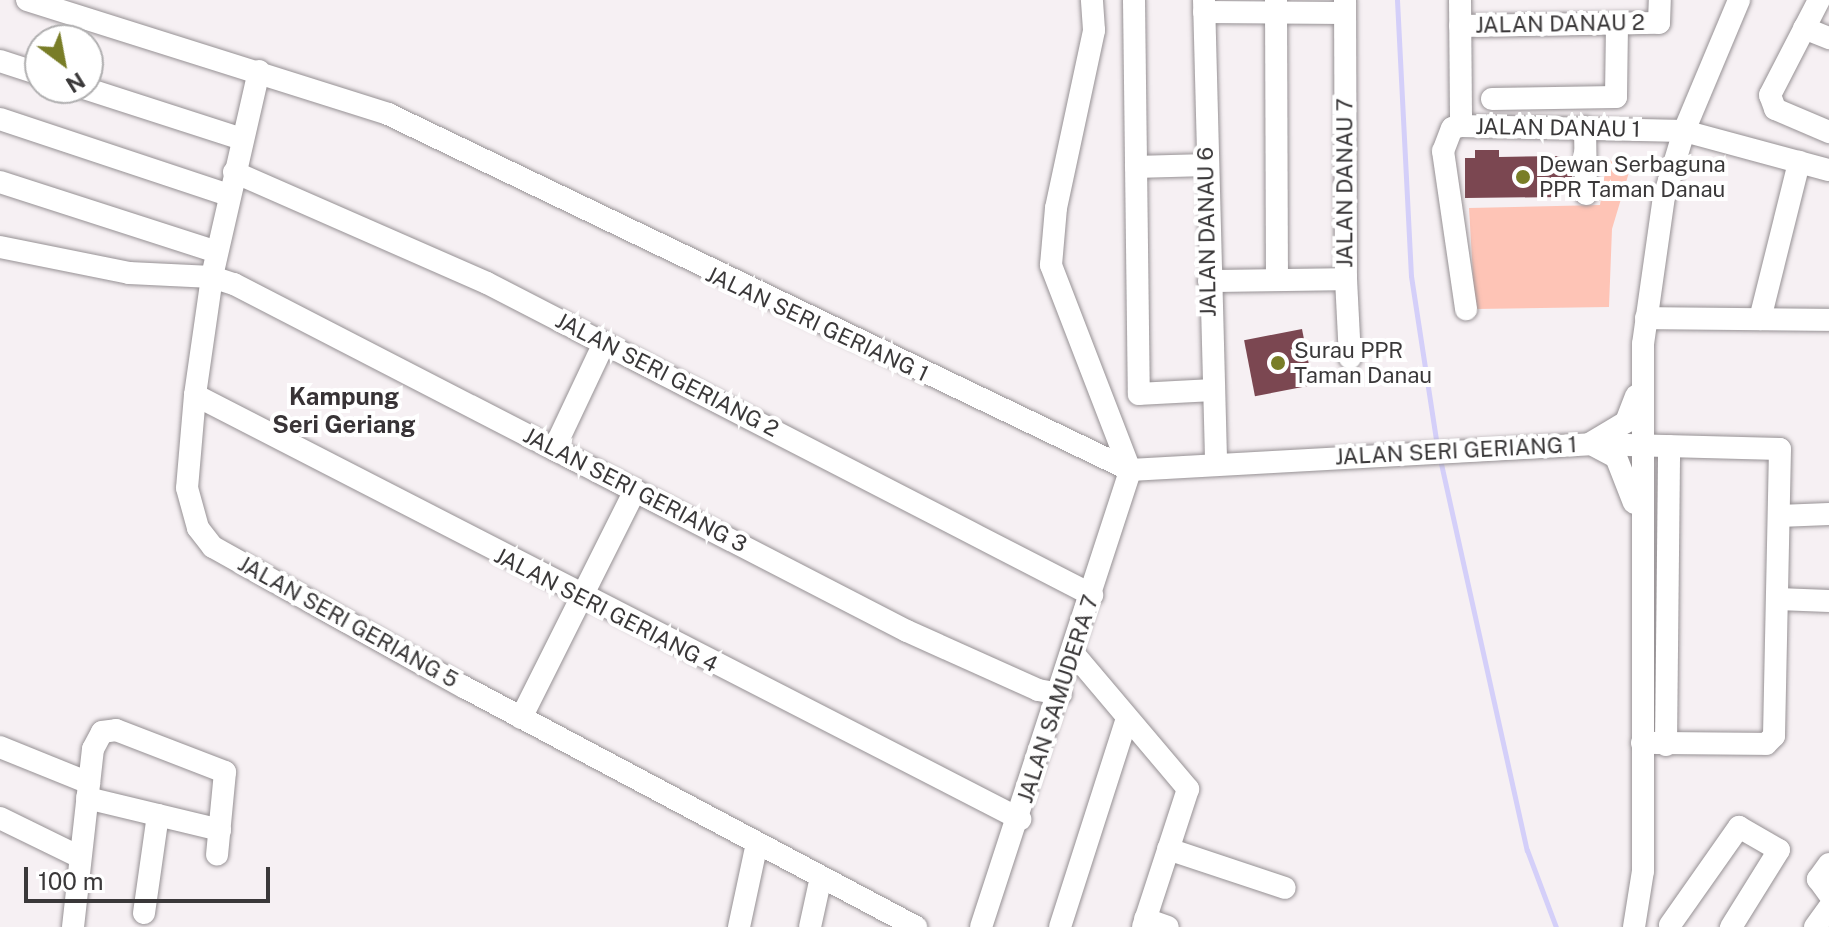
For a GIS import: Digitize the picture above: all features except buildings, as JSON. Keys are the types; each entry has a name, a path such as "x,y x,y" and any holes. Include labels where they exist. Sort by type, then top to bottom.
{"street":[{"name":"JALAN SERI GERIANG 1","path":"27,0 388,114 1130,470 1590,444 1780,449 1779,516"},
{"path":"1092,0 1094,30 1056,208 1051,265 1130,470"},
{"path":"1134,0 1139,394 1212,390"},
{"name":"JALAN DANAU 1","path":"1460,0 1461,126 1684,131 1829,170"},
{"name":"JALAN DANAU 2","path":"1460,26 1659,23 1660,0"},
{"path":"1731,927 1779,850 1739,827 1671,926 1635,921 1642,743 1640,379 1646,318 1671,173 1684,131 1739,0"},
{"path":"1819,0 1770,95 1775,109 1829,132"},
{"path":"1204,6 1345,7"},
{"name":"JALAN DANAU 6","path":"1204,6 1216,465"},
{"path":"1276,6 1277,280"},
{"name":"JALAN DANAU 7","path":"1209,281 1346,279 1345,7"},
{"path":"1492,99 1616,97 1617,24"},
{"path":"1804,28 1829,38"},
{"path":"0,61 24,69"},
{"name":"JALAN SERI GERIANG 5","path":"259,71 228,195 212,277 195,395 187,488 198,528 213,547 521,718 821,877 876,917 916,927"},
{"path":"104,94 242,139"},
{"path":"0,119 228,195"},
{"path":"1461,126 1452,128 1443,151 1466,309"},
{"path":"1585,127 1586,194"},
{"path":"1639,129 1661,150 1671,173"},
{"path":"1760,319 1799,162"},
{"path":"1136,167 1206,165"},
{"name":"JALAN SERI GERIANG 2","path":"234,172 349,218 604,343 1092,595"},
{"path":"0,182 217,252"},
{"path":"0,247 129,273 212,277"},
{"name":"JALAN SERI GERIANG 3","path":"212,277 907,631 1038,690 1061,694"},
{"path":"1346,279 1350,358"},
{"path":"1646,318 1829,320"},
{"path":"554,449 604,343"},
{"path":"1590,444 1626,422 1640,379"},
{"name":"JALAN SERI GERIANG 4","path":"195,395 583,598 1020,819"},
{"path":"1590,444 1616,457 1640,520"},
{"path":"1666,745 1669,446"},
{"name":"JALAN SAMUDERA 7","path":"981,927 1061,694 1130,470"},
{"path":"521,718 635,490"},
{"path":"1642,743 1766,744 1774,736 1779,516 1829,514"},
{"path":"1642,590 1668,588"},
{"path":"1778,599 1829,601"},
{"path":"1074,654 1188,789 1144,923 1168,927"},
{"path":"1060,927 1127,718"},
{"path":"73,926 88,790 102,732 116,730 212,762 225,772 227,785 217,855"},
{"path":"0,747 88,790 158,815 220,830"},
{"path":"144,913 158,815"},
{"path":"0,818 80,857"},
{"path":"739,927 757,843"},
{"path":"1168,849 1285,888"},
{"path":"1829,864 1818,879 1829,894"},
{"path":"810,927 821,877"},
{"path":"1815,927 1829,908"}],"shaded area":[{"path":"1607,159 1630,169 1612,229 1609,307 1475,309 1469,208 1600,205"}],"waterway":[{"path":"1397,0 1411,276 1437,445"},
{"path":"1440,459 1527,850 1556,927"}],"place":[{"name":"Dewan Serbaguna PPR Taman Danau","path":"1523,177"},
{"name":"Surau PPR Taman Danau","path":"1278,363"}],"district":[{"name":"Kampung Seri Geriang","path":"344,411"}]}
